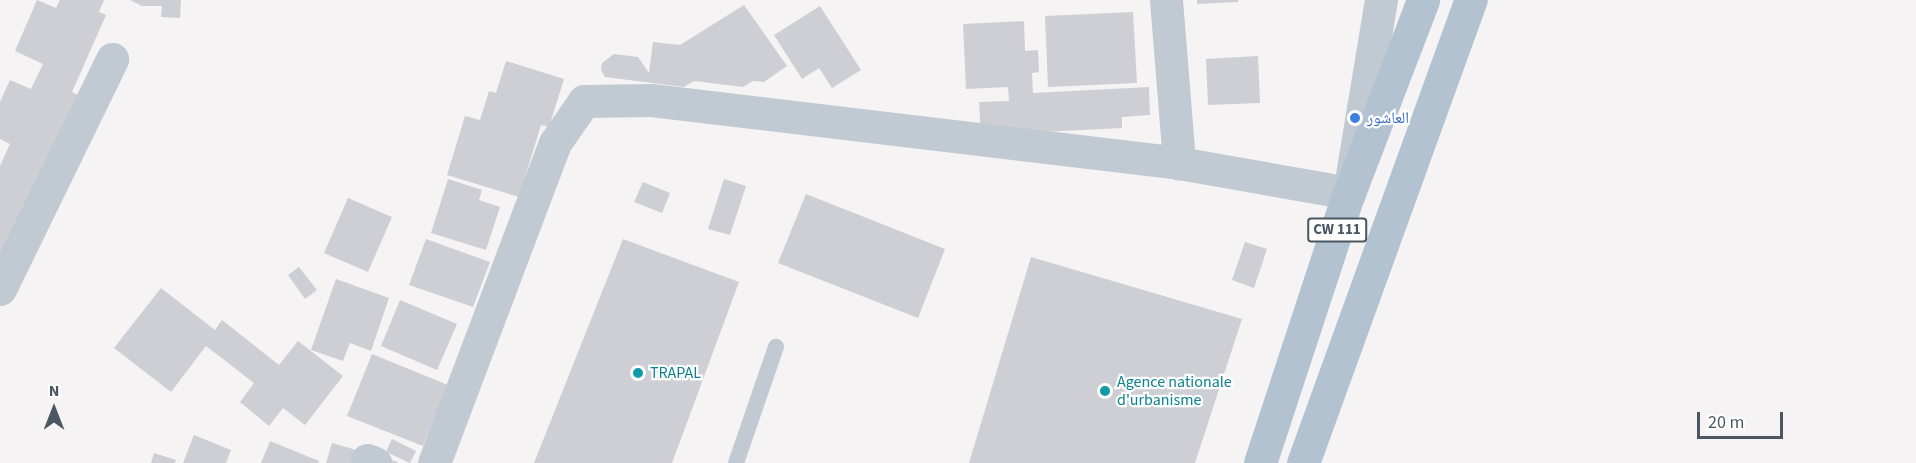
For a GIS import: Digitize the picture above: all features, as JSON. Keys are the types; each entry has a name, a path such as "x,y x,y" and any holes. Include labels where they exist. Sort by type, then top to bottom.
{"main road":[{"name":"CW 111","path":"1260,463 1349,193 1423,0"},
{"path":"1303,463 1471,0"}],"street":[{"path":"1166,0 1179,163"},
{"path":"434,463 555,143 584,100 651,100 1179,163 1349,193 1381,0"},
{"path":"0,289 112,59"}],"lane":[{"path":"736,463 776,347"}],"building":[{"path":"37,0 56,8 60,0 104,0 99,12 106,15 72,92 78,95 0,269 0,166 10,144 0,139 0,102 10,80 31,89 43,64 15,51"},
{"path":"130,0 181,0 180,18 161,17 162,6 142,6"},
{"path":"1197,0 1238,0 1238,2 1197,4"},
{"path":"744,5 787,66 764,82 753,81 743,87 694,81 684,87 605,77 601,70 602,63 614,54 638,57 649,73 653,42 680,45"},
{"path":"820,6 861,70 832,88 819,68 802,79 774,35"},
{"path":"1133,12 1137,83 1048,87 1045,16"},
{"path":"1024,21 1025,51 1038,50 1039,72 1032,73 1033,93 1149,87 1150,115 1122,117 1122,128 981,135 979,102 1009,101 1008,87 966,89 963,24"},
{"path":"1258,56 1260,103 1208,105 1206,59"},
{"path":"506,61 564,79 549,127 541,125 519,197 447,175 465,116 480,120 489,91 496,93"},
{"path":"448,179 482,190 479,200 500,207 486,250 431,233"},
{"path":"724,179 746,186 730,235 708,229"},
{"path":"643,182 670,193 662,213 634,202"},
{"path":"806,194 945,249 918,318 778,263"},
{"path":"348,198 392,217 368,272 324,253"},
{"path":"426,239 490,262 473,307 409,285"},
{"name":"TRAPAL","path":"623,239 739,282 672,463 534,463"},
{"path":"1245,242 1267,249 1254,288 1232,280"},
{"name":"Agence nationale d'urbanisme","path":"1031,257 1242,319 1195,463 969,463"},
{"path":"299,267 317,290 305,299 288,275"},
{"path":"336,279 389,298 371,351 350,343 343,361 311,350"},
{"path":"161,288 215,330 222,320 279,365 298,341 343,376 305,425 283,408 269,426 240,402 254,383 206,346 171,392 114,348"},
{"path":"400,300 457,324 437,370 381,346"},
{"path":"372,354 448,385 423,446 347,416"},
{"path":"194,435 231,450 226,463 183,463"},
{"path":"392,439 416,451 410,463 386,452"},
{"path":"270,441 319,461 318,463 261,463"},
{"path":"332,443 398,462 398,463 326,463"},
{"path":"154,453 176,460 175,463 151,463"}],"place":[{"name":"العاشور","path":"1355,118"},
{"name":"TRAPAL","path":"638,373"},
{"name":"Agence nationale d'urbanisme","path":"1105,391"}]}
